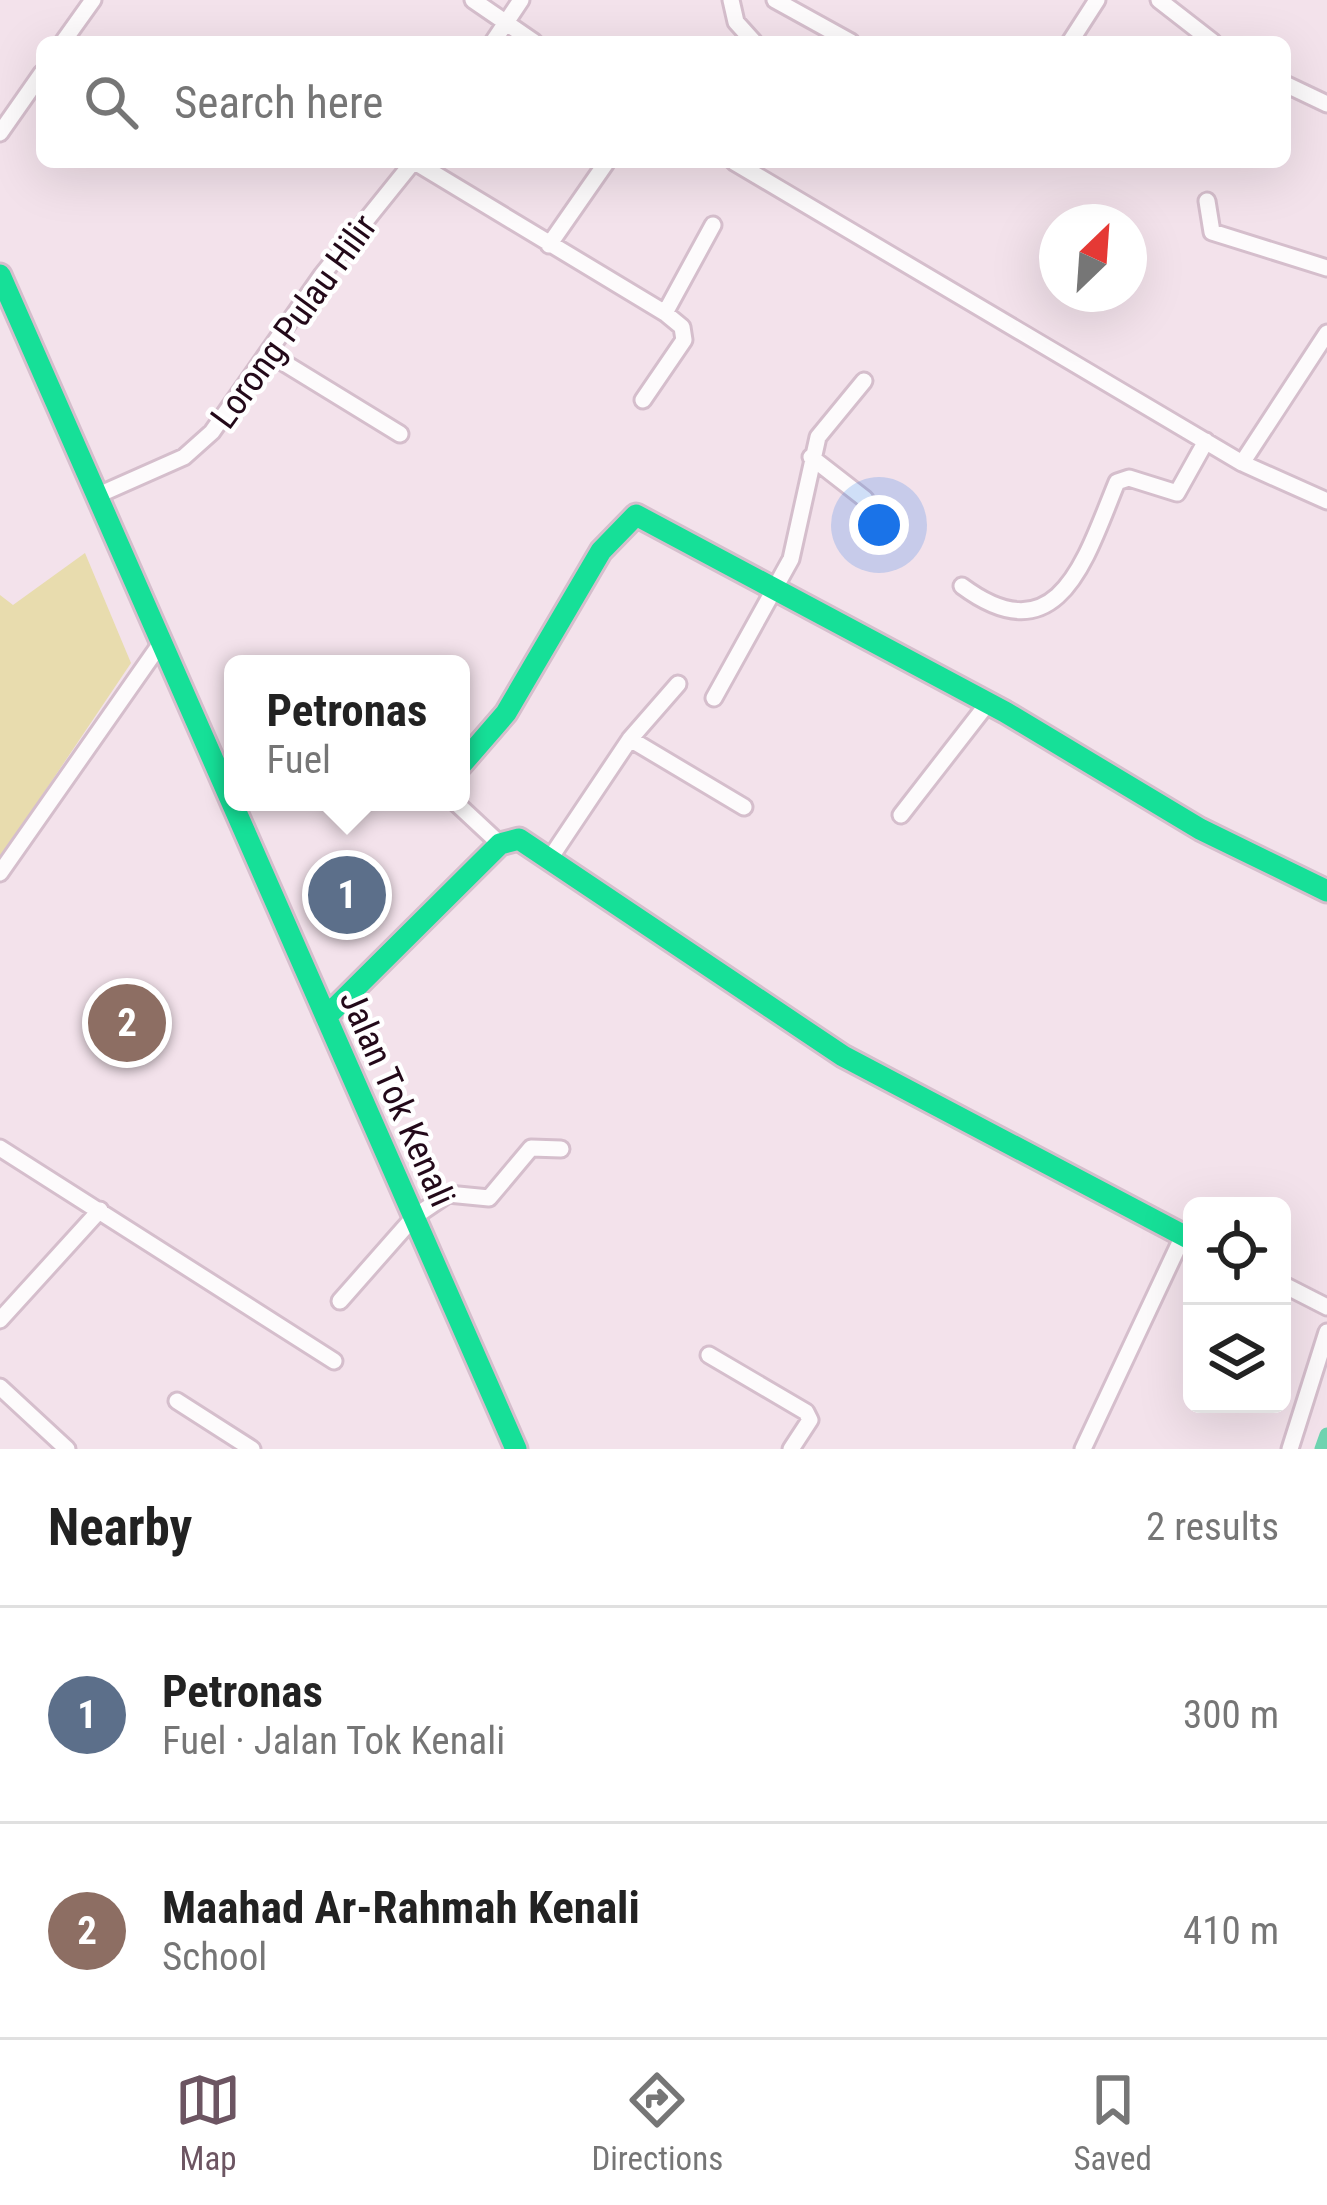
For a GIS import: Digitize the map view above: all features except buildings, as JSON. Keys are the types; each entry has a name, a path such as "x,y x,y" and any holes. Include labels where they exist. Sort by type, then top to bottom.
{"street":[{"path":"67,36 92,0"},
{"path":"473,0 525,36"},
{"path":"497,36 521,0"},
{"path":"731,0 736,22 749,36"},
{"path":"775,0 840,36"},
{"path":"1074,36 1097,0"},
{"path":"1159,0 1205,36"},
{"path":"0,133 36,82"},
{"path":"1291,87 1327,104"},
{"name":"Lorong Pulau Hilir","path":"96,496 192,451 212,432 322,275 409,168"},
{"path":"424,168 682,327 684,340 643,400"},
{"path":"549,245 602,168"},
{"path":"744,168 1242,463 1327,501"},
{"path":"1207,202 1212,232 1327,268"},
{"path":"665,313 713,225"},
{"name":"Jalan Tok Kenali","path":"0,275 6,310 96,496 224,786"},
{"path":"1242,463 1324,342"},
{"path":"268,353 400,434"},
{"path":"714,698 777,590 797,543 811,457 831,419 864,381"},
{"path":"962,586 1004,611 1045,609 1063,594 1083,562 1118,482 1130,478 1177,493 1206,441"},
{"path":"811,457 865,499"},
{"path":"470,754 506,712 625,520 636,514 988,703 1152,803 1327,891"},
{"path":"0,873 161,643"},
{"path":"549,860 630,739 678,684"},
{"path":"901,815 988,703"},
{"path":"630,739 744,807"},
{"name":"Jalan Tok Kenali","path":"235,811 516,1449"},
{"path":"464,811 500,844"},
{"path":"326,1017 500,844 519,839 843,1056 1183,1235"},
{"path":"0,1148 334,1361"},
{"path":"340,1301 414,1217 448,1194 489,1198 531,1148 560,1149"},
{"path":"0,1320 100,1210"},
{"path":"1083,1449 1183,1248"},
{"path":"1291,1289 1327,1307"},
{"path":"1291,1449 1327,1332"},
{"path":"709,1355 806,1412 810,1420 791,1449"},
{"path":"0,1387 68,1449"},
{"path":"177,1401 252,1449"}],"shaded area":[{"path":"85,553 131,663 0,858 0,595 13,605"}],"waterway":[{"path":"1322,1449 1327,1435"}],"traffic: fast":[{"path":"0,275 224,785"},
{"path":"470,755 506,713 601,551 636,515 1005,712 1200,829 1327,891"},
{"path":"236,811 516,1449"},
{"path":"326,1017 500,844 519,839 843,1056 1183,1235"}],"place":[{"name":"Petronas","path":"347,895"},
{"name":"Maahad Ar-Rahmah Kenali","path":"127,1023"}]}
